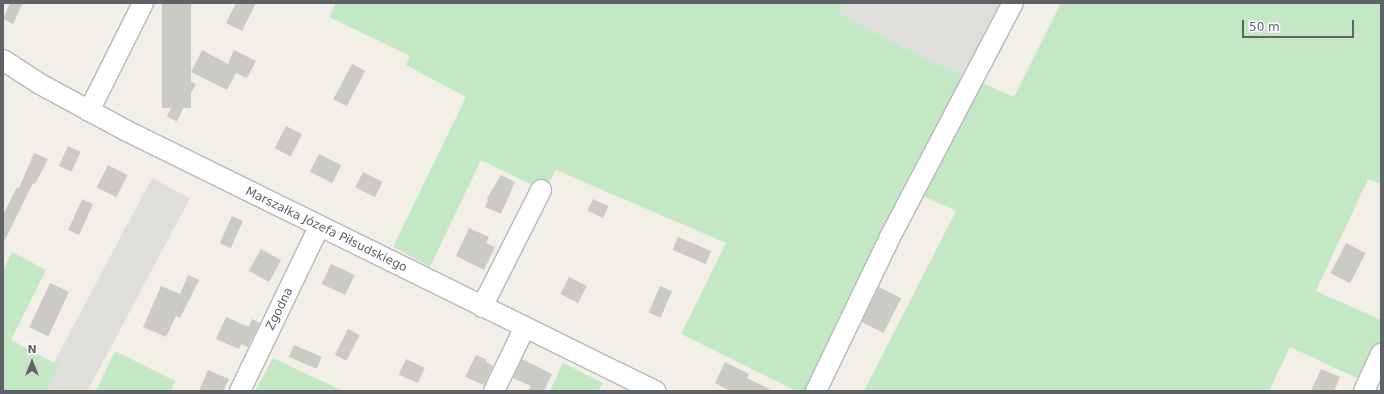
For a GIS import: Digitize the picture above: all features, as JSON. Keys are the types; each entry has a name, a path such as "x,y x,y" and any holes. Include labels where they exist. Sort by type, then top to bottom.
{"street":[{"path":"89,111 143,3"},
{"path":"816,391 890,238 1013,3"},
{"name":"Marszałka Józefa Piłsudskiego","path":"3,60 40,84 89,111 482,307 655,391"},
{"path":"482,307 541,190"},
{"name":"Zgodna","path":"240,391 319,226"},
{"path":"494,391 525,327"},
{"path":"1364,391 1381,354"}],"shaded area":[{"path":"844,3 1005,3 968,76 925,59 839,13"},
{"path":"152,178 190,198 87,391 46,391 40,388"}],"green space":[{"path":"336,3 844,3 839,13 925,59 968,76 809,391 796,391 681,334 726,243 556,170 544,191 481,160 430,267 393,247 466,97 406,65 410,56 329,17"},
{"path":"1061,3 1381,3 1381,184 1368,179 1316,291 1381,320 1381,342 1363,381 1290,347 1269,391 864,391 956,211 919,194 978,81 1014,97"},
{"path":"12,252 46,270 11,340 59,365 46,391 3,391 3,271"},
{"path":"115,351 175,381 171,391 96,391"},
{"path":"273,358 343,391 255,391"},
{"path":"563,363 603,383 598,391 550,391"}],"building":[{"path":"10,3 23,3 13,24 3,19"},
{"path":"162,3 191,3 191,108 162,108"},
{"path":"236,3 256,3 242,31 226,23"},
{"path":"202,50 228,64 234,50 256,61 247,78 236,73 227,90 191,72"},
{"path":"352,64 365,71 346,106 333,99"},
{"path":"186,79 196,84 177,121 167,116"},
{"path":"286,126 302,134 291,156 275,148"},
{"path":"68,146 81,152 71,172 59,166"},
{"path":"34,153 48,159 35,184 33,183 3,244 3,215 17,187 19,188"},
{"path":"319,154 341,165 332,183 310,172"},
{"path":"108,165 128,175 116,197 97,187"},
{"path":"363,172 383,182 375,197 355,187"},
{"path":"501,175 515,182 501,214 485,207 488,200 487,198"},
{"path":"82,199 93,204 79,235 68,230"},
{"path":"593,199 608,206 603,218 588,211"},
{"path":"232,216 243,221 231,248 220,243"},
{"path":"469,228 489,237 486,243 495,247 484,270 456,256"},
{"path":"678,237 711,251 706,264 673,250"},
{"path":"1346,243 1366,253 1350,283 1331,273"},
{"path":"261,249 281,260 269,282 249,271"},
{"path":"331,264 355,275 345,295 322,284"},
{"path":"188,275 199,280 180,318 176,316 166,337 143,327 161,286 180,294"},
{"path":"569,277 587,286 578,303 560,294"},
{"path":"50,283 69,292 48,336 29,327"},
{"path":"660,286 672,291 661,318 649,313"},
{"path":"879,287 901,298 884,333 861,322"},
{"path":"226,317 249,327 252,319 260,323 248,347 241,344 239,349 216,339"},
{"path":"348,329 360,335 346,361 335,355"},
{"path":"294,345 322,357 317,369 289,357"},
{"path":"476,355 487,360 486,362 493,366 484,385 465,377"},
{"path":"406,359 425,368 418,383 399,374"},
{"path":"522,359 552,374 544,391 528,391 531,386 513,378"},
{"path":"725,362 749,374 747,378 773,391 730,391 715,383"},
{"path":"1321,369 1340,377 1334,391 1311,391"},
{"path":"208,370 229,379 223,391 199,391"}]}
